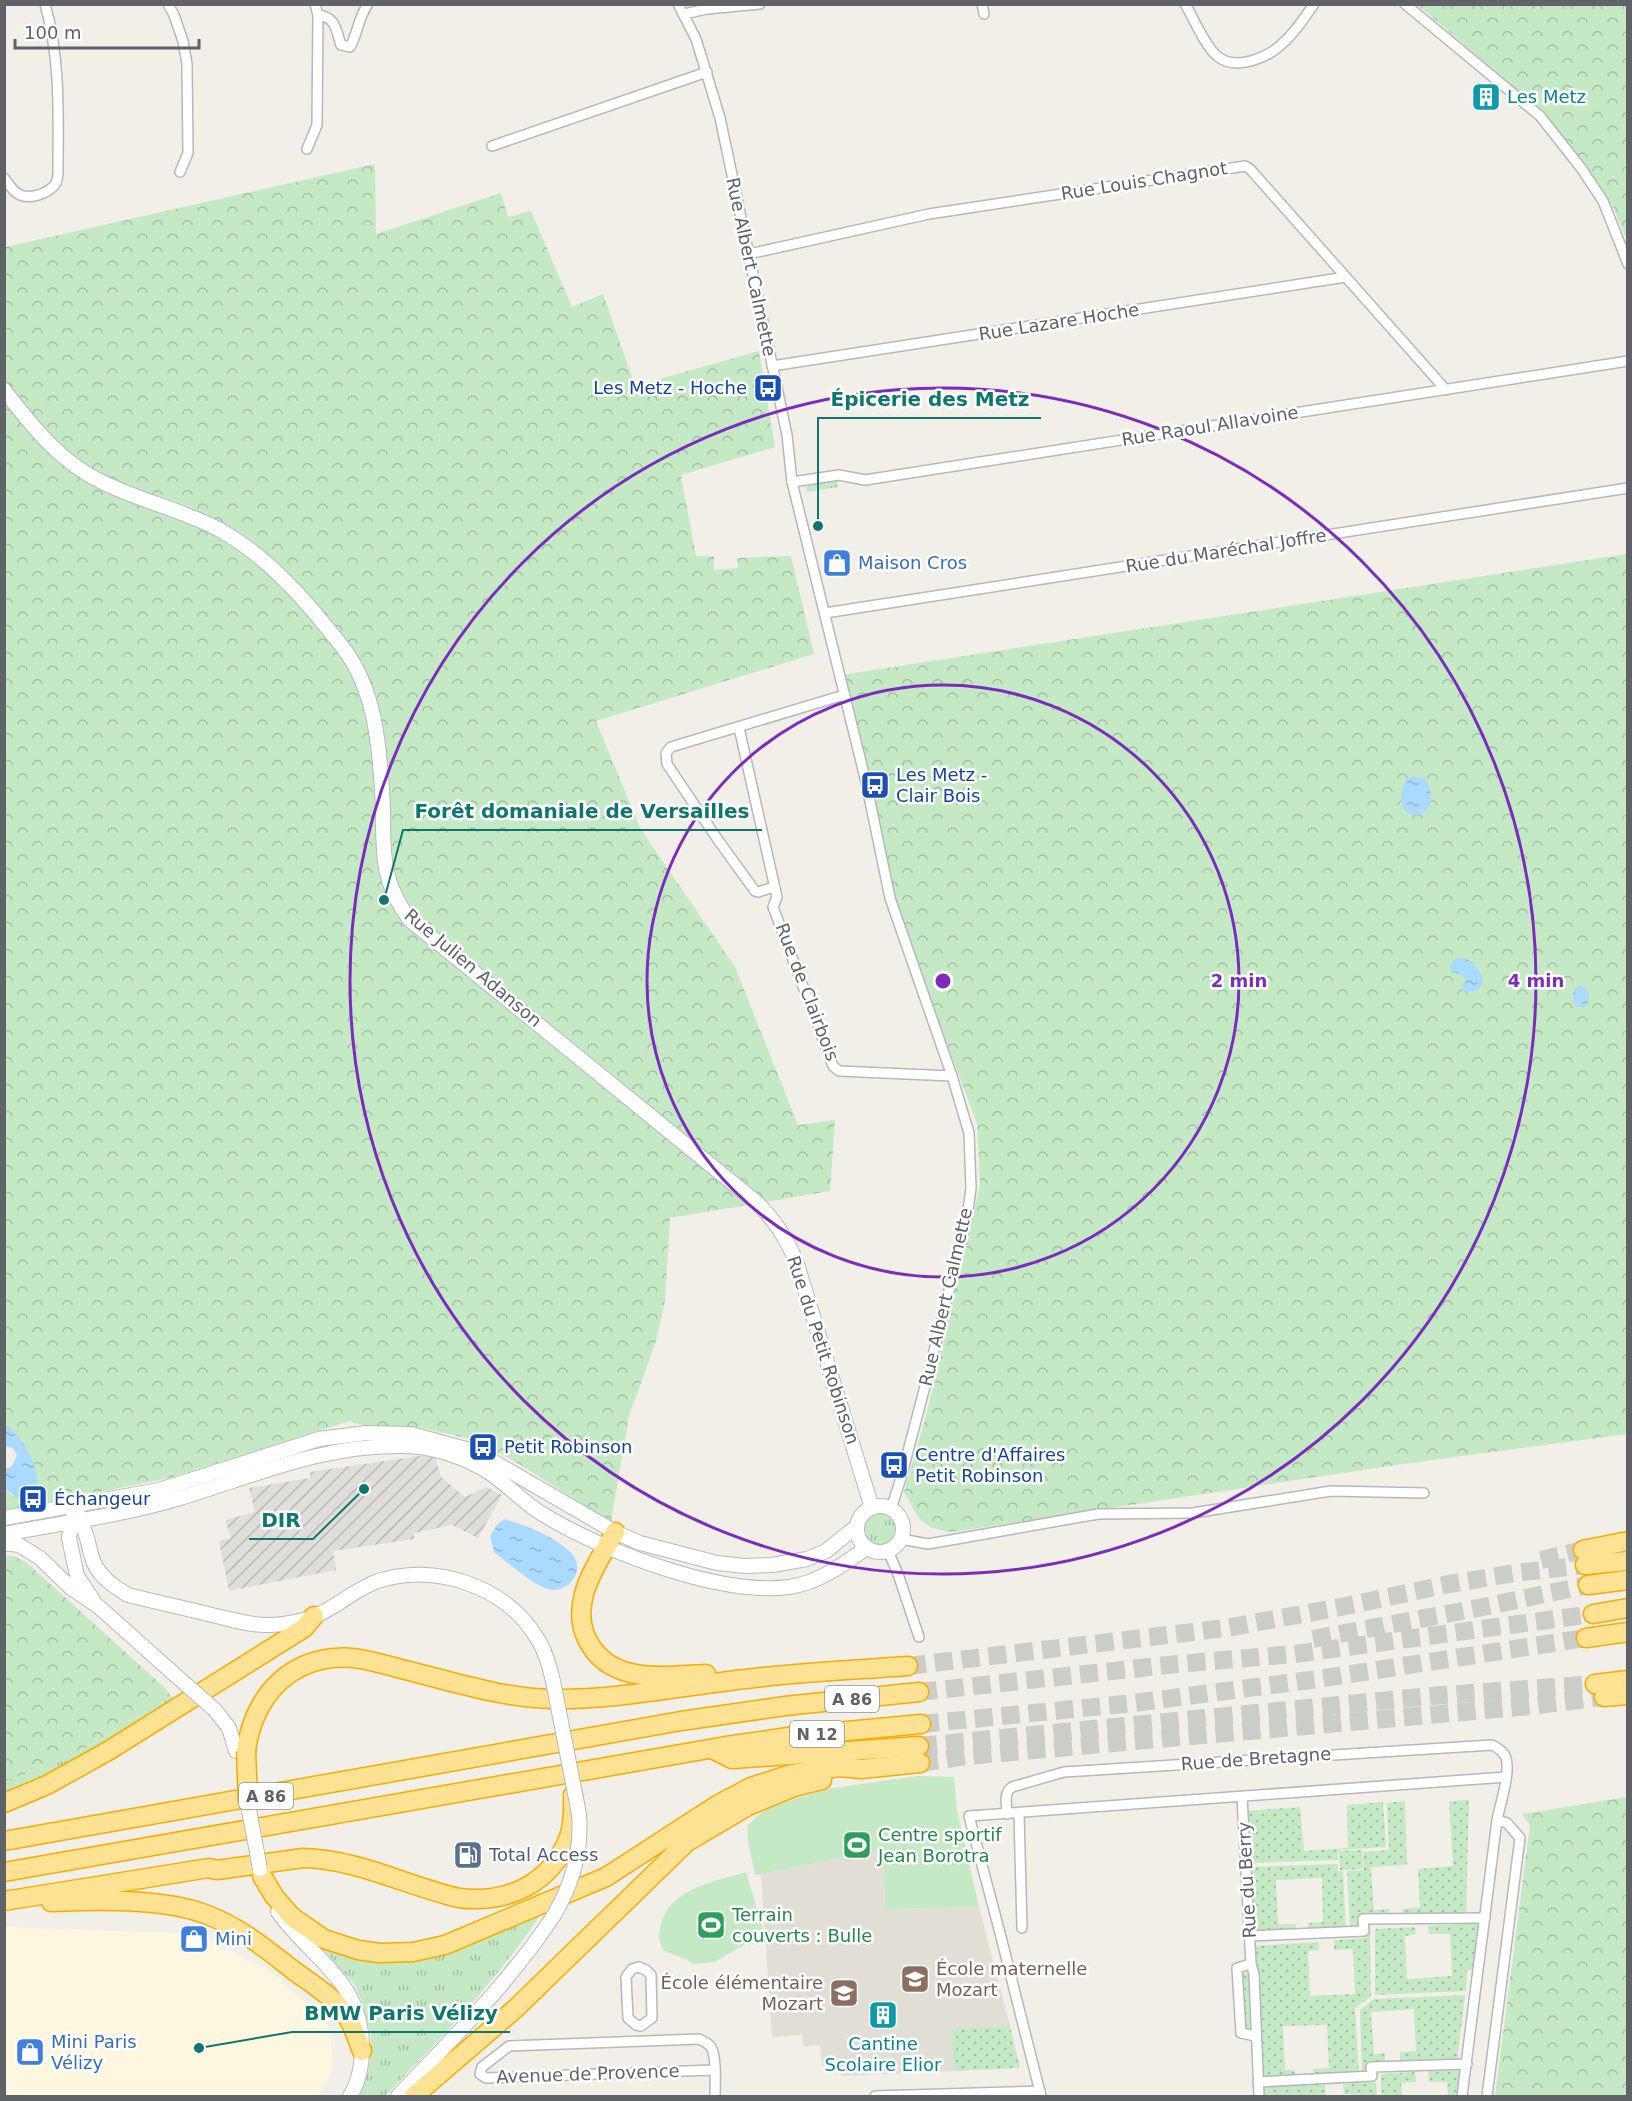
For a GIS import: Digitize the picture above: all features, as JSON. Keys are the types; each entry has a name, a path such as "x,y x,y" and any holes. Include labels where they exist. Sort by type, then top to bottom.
{"highway":[{"path":"611,1539 584,1592 581,1609 584,1634 600,1658 621,1671 637,1675 731,1672 741,1673 748,1678"},
{"path":"1628,1541 1584,1558 1628,1561"},
{"path":"1588,1584 1628,1580"},
{"path":"1593,1614 1628,1608"},
{"path":"4,1803 47,1785 108,1751 304,1628 314,1616"},
{"path":"1586,1638 1628,1632"},
{"path":"248,1802 241,1751 256,1713 277,1683 297,1669 320,1660 360,1659 507,1694 534,1698 604,1698 748,1678 908,1666"},
{"path":"1601,1695 1628,1680"},
{"name":"A 86","path":"4,1841 681,1721 785,1706 919,1692"},
{"path":"1601,1695 1628,1695"},
{"path":"1601,1695 1628,1702"},
{"name":"N 12","path":"714,1750 726,1746 795,1736 921,1724"},
{"name":"A 86","path":"4,1872 714,1750 732,1758 919,1754 861,1768"},
{"path":"261,1873 274,1896 292,1917 324,1939 358,1950 379,1953 431,1949 606,1877 717,1805 751,1787 791,1774 839,1767 861,1768"},
{"path":"414,2097 515,2009 661,1864 687,1842 771,1795 861,1768"},
{"path":"4,1902 209,1868 217,1870 303,1858 348,1864 459,1898 487,1899 509,1896 522,1890 544,1873 559,1855 572,1827 573,1791"},
{"path":"4,1902 19,1904 139,1902 205,1913 253,1939 328,1997 350,2022 362,2051"}],"main road":[{"name":"Rue Julien Adanson","path":"4,390 49,443 78,468 109,486 218,530 252,551 297,593 345,650 365,686 375,724 380,771 384,862 390,888 410,920 756,1202"},
{"name":"Rue du Petit Robinson","path":"756,1202 777,1224 796,1261 872,1508"},
{"path":"4,1518 159,1490 319,1439 366,1433 411,1434 477,1452 568,1507 611,1539 717,1563 745,1566 786,1564 807,1559 826,1551 857,1526 863,1514 872,1508 891,1509 900,1519 903,1532 898,1544 888,1551 874,1552 866,1548 858,1538 857,1526"},
{"path":"4,1534 179,1498 287,1463 335,1452 372,1447 405,1446 445,1453 474,1464 543,1514 611,1539 688,1575 717,1582 765,1588 790,1587 815,1580 866,1548"},
{"path":"93,1501 70,1531 69,1538 75,1567 82,1584 99,1607"},
{"path":"58,1508 78,1520 85,1529 95,1566 112,1586 128,1595 260,1625 282,1624 314,1616 358,1589 380,1581 429,1574 464,1581 490,1594 525,1621 542,1646 554,1681 579,1814 578,1855 569,1886 540,1937 495,1991 398,2097"},
{"path":"4,1543 19,1545 30,1551 71,1588 99,1607 215,1710 230,1728 241,1751"},
{"path":"248,1802 261,1873 269,1896 279,1914 340,1980 351,1997 360,2019 362,2051 358,2076 350,2097"}],"street":[{"path":"4,178 15,193 23,197 46,191 55,184 58,173 57,67 53,33 45,4"},
{"path":"168,4 183,41 187,64 188,153 180,172"},
{"path":"307,149 317,125 318,15 315,4"},
{"path":"318,15 330,18 335,24 341,45 350,47 356,36 359,18 368,4"},
{"name":"Rue Albert Calmette","path":"678,4 696,39 720,118 787,435 792,482 866,782 890,898 952,1076 969,1133 971,1188 967,1218 935,1349 891,1509"},
{"path":"684,14 707,9 760,4"},
{"path":"1185,4 1210,48 1218,57 1240,63 1272,52 1285,42 1314,4"},
{"path":"1406,4 1540,116 1581,168 1603,201 1628,264"},
{"path":"492,146 707,72"},
{"name":"Rue Louis Chagnot","path":"748,255 929,214 1245,166 1446,390"},
{"name":"Rue Lazare Hoche","path":"772,366 1346,277"},
{"name":"Rue Raoul Allavoine","path":"792,482 839,475 865,480 1628,361"},
{"name":"Rue du Maréchal Joffre","path":"825,613 1628,488"},
{"path":"739,728 774,887 758,892 718,840 667,764 666,753 671,747 844,695"},
{"name":"Rue de Clairbois","path":"774,887 777,897 773,907 833,1066 839,1071 952,1076"},
{"path":"901,1539 928,1544 1098,1514 1193,1513 1331,1491 1424,1493"},
{"path":"888,1551 919,1637"},
{"name":"Rue de Bretagne","path":"1007,1814 1006,1794 1012,1787 1064,1772 1492,1745 1505,1754 1506,1777 1497,1820 1462,2097"},
{"name":"Rue de Bretagne","path":"1040,2094 969,1816 1506,1777"},
{"name":"Rue du Berry","path":"1242,1797 1251,1964 1254,1974 1259,2097"},
{"path":"1018,1813 1022,1928"},
{"path":"1487,2097 1520,1838 1507,1823 1497,1820"},
{"path":"1250,1936 1364,1931 1363,1919 1485,1917"},
{"name":"Rue du Berry","path":"1251,1964 1237,1968 1241,2033 1255,2036"},
{"path":"639,1967 651,1976 652,2018 641,2026 628,2018 626,1977 632,1969 639,1967"},
{"path":"641,2026 642,2041"},
{"name":"Avenue de Provence","path":"699,2039 709,2044 713,2050 714,2070 486,2078 480,2074 482,2067 509,2046 699,2039"},
{"path":"1258,2082 1372,2076 1371,2067 1467,2064"},
{"path":"714,2070 715,2097"},
{"path":"875,2097 1040,2094"}],"shaded area":[{"path":"419,1456 435,1456 441,1477 465,1497 486,1487 502,1495 478,1538 452,1525 414,1533 414,1539 333,1551 336,1570 229,1591 219,1541 231,1538 225,1520 255,1512 249,1488 310,1478 310,1472"},
{"path":"883,1850 885,1909 979,1907 1010,2026 952,2029 953,2071 841,2076 840,2065 822,2066 820,2045 803,2046 802,2035 772,2037 761,1874"},
{"path":"5,1927 198,1934 272,1973 324,2018 330,2031 333,2065 327,2081 318,2096 5,2096"}],"green space":[{"path":"1418,5 1627,5 1627,240 1612,205 1544,113"},
{"path":"375,164 376,234 501,193 508,217 531,211 572,307 603,294 635,386 759,351 775,447 681,475 696,556 714,556 714,570 738,568 737,558 791,556 814,654 596,721 640,828 735,967 798,1125 835,1120 830,1191 670,1218 665,1301 656,1341 629,1416 611,1522 519,1464 475,1440 418,1427 365,1426 350,1421 169,1478 5,1511 4,1489 12,1496 38,1487 28,1452 13,1431 4,1424 5,247"},
{"path":"837,480 838,487 807,492 806,485"},
{"path":"1627,554 1627,1434 1403,1464 952,1532 926,1524 917,1515 904,1492 926,1416 980,1184 977,1124 901,919 841,675"},
{"path":"880,1513 892,1518 897,1530 892,1542 880,1547 868,1542 863,1530 868,1518"},
{"path":"5,1556 13,1556 26,1562 164,1687 171,1696 69,1758 11,1779 5,1779"},
{"path":"171,1696 176,1698 76,1761 5,1796 5,1779 11,1779 69,1758"},
{"name":"Centre sportif Jean Borotra","path":"917,1776 954,1777 957,1810 979,1907 885,1909 883,1850 755,1875 747,1826 765,1809 833,1788"},
{"path":"1627,1797 1627,2096 1495,2096 1530,1825 1522,1814"},
{"path":"1469,1800 1466,1914 1402,1915 1402,1909 1420,1907 1418,1869 1453,1866 1449,1801"},
{"path":"1405,1801 1407,1865 1371,1867 1374,1910 1389,1909 1390,1916 1361,1917 1361,1929 1350,1929 1347,1871 1364,1870 1363,1852 1389,1850 1387,1803"},
{"path":"1383,1802 1386,1847 1338,1850 1338,1860 1249,1863 1245,1811 1300,1807 1304,1851 1348,1848 1347,1805"},
{"path":"1362,1850 1363,1869 1340,1870 1339,1851"},
{"path":"1338,1864 1338,1871 1343,1871 1346,1929 1308,1931 1308,1923 1323,1922 1322,1878 1276,1880 1278,1924 1296,1924 1296,1931 1253,1934 1249,1867"},
{"name":"Terrain couverts : Bulle","path":"746,1872 765,1936 754,1939 715,1962 692,1964 688,1960 664,1951 659,1938 660,1928 673,1902 695,1888"},
{"path":"540,1915 486,1987 385,2096 358,2096 369,2069 371,2034 354,1984 324,1950 326,1947 395,1961 432,1957"},
{"path":"1479,1923 1474,1970 1467,1970 1466,1991 1375,1995 1375,1929 1415,1927 1416,1934 1405,1936 1407,1979 1452,1976 1450,1934 1429,1934 1428,1926"},
{"path":"1366,1928 1370,1928 1371,1996 1355,2008 1359,2075 1314,2077 1313,2069 1329,2068 1327,2025 1283,2026 1285,2070 1295,2070 1295,2078 1261,2079 1253,1946 1319,1942 1319,1950 1308,1951 1310,1996 1355,1994 1353,1949 1334,1950 1334,1940 1365,1938"},
{"path":"1251,1973 1254,2029 1244,2030 1240,1974"},
{"path":"1465,1995 1457,2062 1400,2064 1400,2052 1416,2051 1414,2009 1371,2012 1374,2054 1385,2053 1385,2064 1370,2075 1362,2075 1360,2010 1374,1999"},
{"path":"1010,2026 1020,2068 953,2071 952,2029"},
{"path":"1461,2070 1458,2096 1448,2096 1447,2082 1429,2082 1428,2071"},
{"path":"1415,2072 1416,2082 1401,2083 1402,2096 1381,2096 1381,2074"},
{"path":"1376,2082 1377,2096 1344,2094 1343,2084"},
{"path":"1325,2085 1326,2096 1261,2096 1261,2087"}],"water":[{"path":"1413,776 1425,778 1431,793 1430,804 1425,812 1417,815 1409,814 1403,807 1401,796 1406,779"},
{"path":"1458,958 1471,962 1480,972 1483,980 1480,988 1472,992 1462,991 1461,985 1465,979 1450,969 1452,961"},
{"path":"1579,985 1583,986 1588,993 1589,1000 1586,1007 1576,1007 1573,1001 1574,992"},
{"path":"5,1424 20,1438 30,1455 36,1474 37,1495 17,1498 5,1489 5,1469 12,1466 17,1455 13,1448 5,1446"},
{"path":"504,1519 539,1532 570,1552 577,1565 574,1579 563,1588 556,1590 542,1587 494,1552 490,1536"}],"tunnel":[{"path":"1541,1560 1583,1550"},
{"path":"908,1666 1226,1628 1449,1584 1585,1565"},
{"path":"1313,1639 1588,1585"},
{"path":"919,1692 1177,1664 1295,1654 1593,1614"},
{"path":"921,1724 1134,1703 1318,1679 1586,1638"},
{"path":"919,1746 1431,1696 1595,1684"},
{"path":"920,1763 967,1756 1531,1706 1604,1697"}],"place":[{"name":"Les Metz","path":"1486,97"},
{"name":"Les Metz - Hoche","path":"768,388"},
{"name":"Épicerie des Metz","path":"818,526"},
{"name":"Maison Cros","path":"837,563"},
{"name":"Les Metz - Clair Bois","path":"875,785"},
{"name":"Forêt domaniale de Versailles","path":"384,900"},
{"name":"Petit Robinson","path":"483,1447"},
{"name":"Centre d'Affaires Petit Robinson","path":"894,1465"},
{"name":"DIR","path":"364,1489"},
{"name":"Échangeur","path":"33,1499"},
{"name":"Centre sportif Jean Borotra","path":"857,1845"},
{"name":"Total Access","path":"468,1855"},
{"name":"Terrain couverts : Bulle","path":"711,1925"},
{"name":"Mini","path":"194,1939"},
{"name":"École maternelle Mozart","path":"915,1979"},
{"name":"École élémentaire Mozart","path":"844,1993"},
{"name":"Cantine Scolaire Elior","path":"883,2015"},
{"name":"BMW Paris Vélizy","path":"199,2048"},
{"name":"Mini Paris Vélizy","path":"30,2052"}]}
